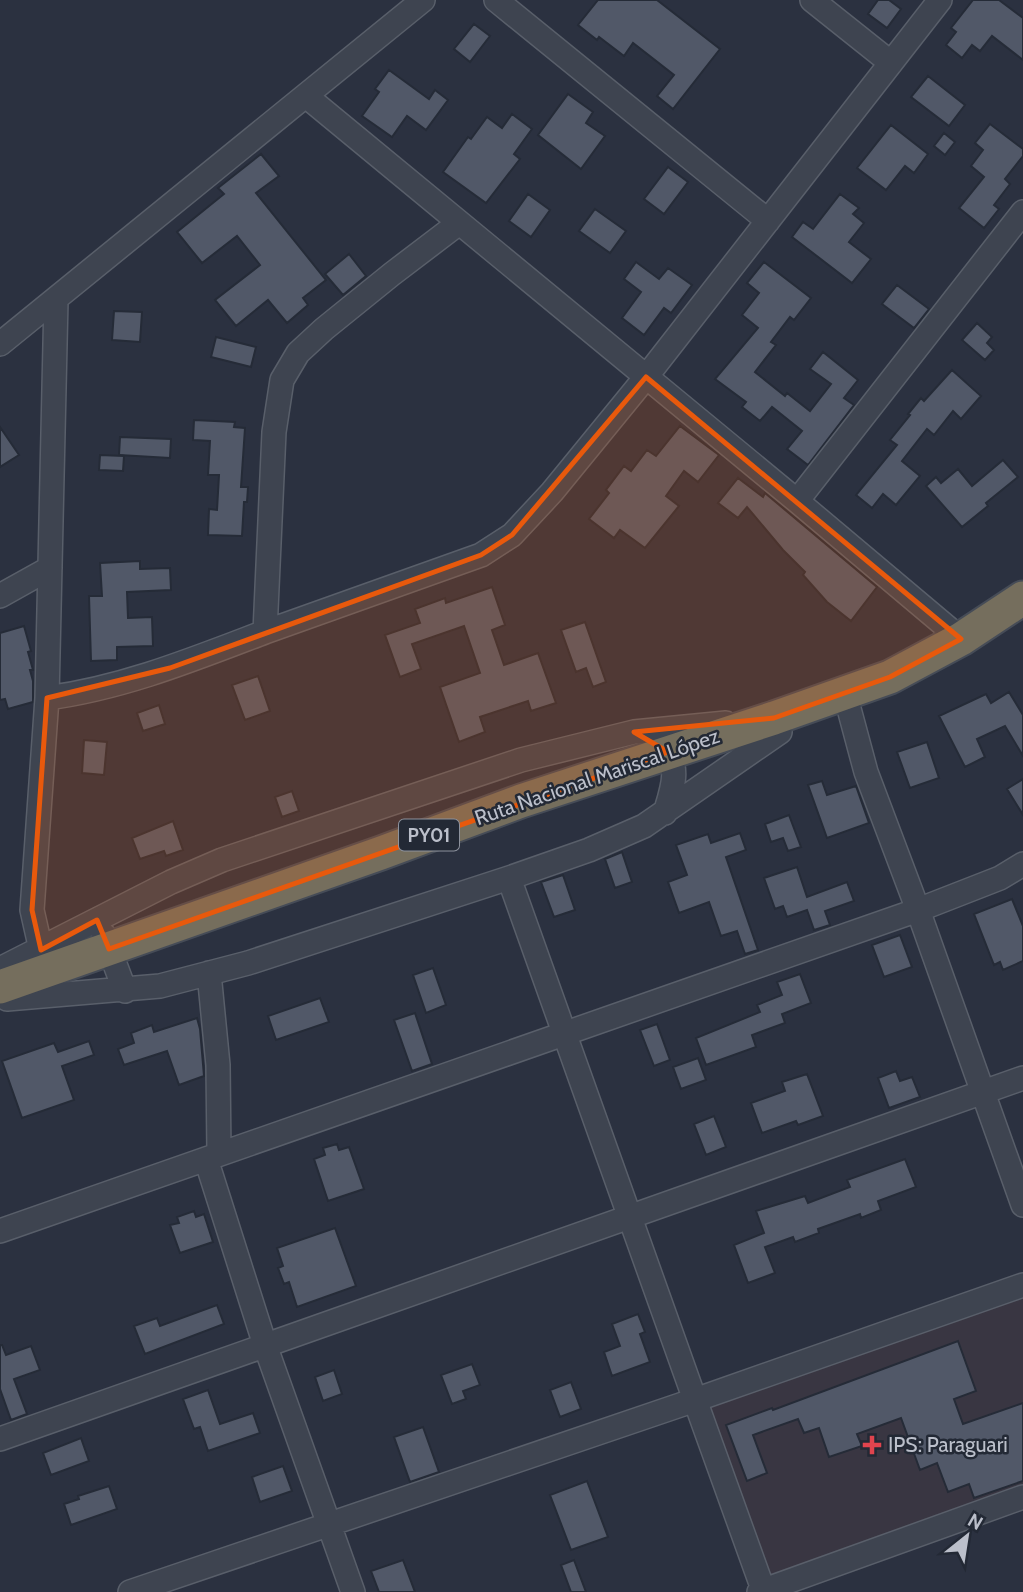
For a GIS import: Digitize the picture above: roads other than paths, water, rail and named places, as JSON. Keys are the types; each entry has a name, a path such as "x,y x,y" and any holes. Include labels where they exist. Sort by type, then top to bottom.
{"highway":[{"name":"Ruta Nacional Mariscal López","path":"777,725 890,677 961,639 1023,598"},
{"name":"Ruta Nacional Mariscal López","path":"2,989 386,866 671,758 848,705 924,674 1023,621"}],"street":[{"path":"0,344 424,0"},
{"path":"496,0 768,221"},
{"path":"812,0 891,63"},
{"path":"47,698 88,691 170,668 481,555 512,535 552,492 646,377 940,0"},
{"path":"306,96 961,639"},
{"path":"797,501 1023,212"},
{"path":"265,632 274,432 282,380 298,353 324,329 459,223"},
{"path":"41,950 32,910 47,698 56,300"},
{"path":"0,596 50,568"},
{"path":"848,705 866,772 1023,1205"},
{"path":"112,955 171,882 222,860 521,760 634,732 777,725"},
{"path":"2,989 41,950 112,955 160,986 509,878 589,850 644,826 665,813 777,725"},
{"path":"634,732 671,758 671,795 665,813"},
{"path":"0,1231 918,910 1000,878 1023,864"},
{"path":"509,878 762,1592 1023,1497"},
{"path":"209,973 218,1065 213,1156 265,1345 353,1592"},
{"path":"0,1438 1023,1078"},
{"path":"130,1592 695,1400 1023,1285"}],"place":[{"name":"IPS: Paraguari","path":"872,1445"}]}
